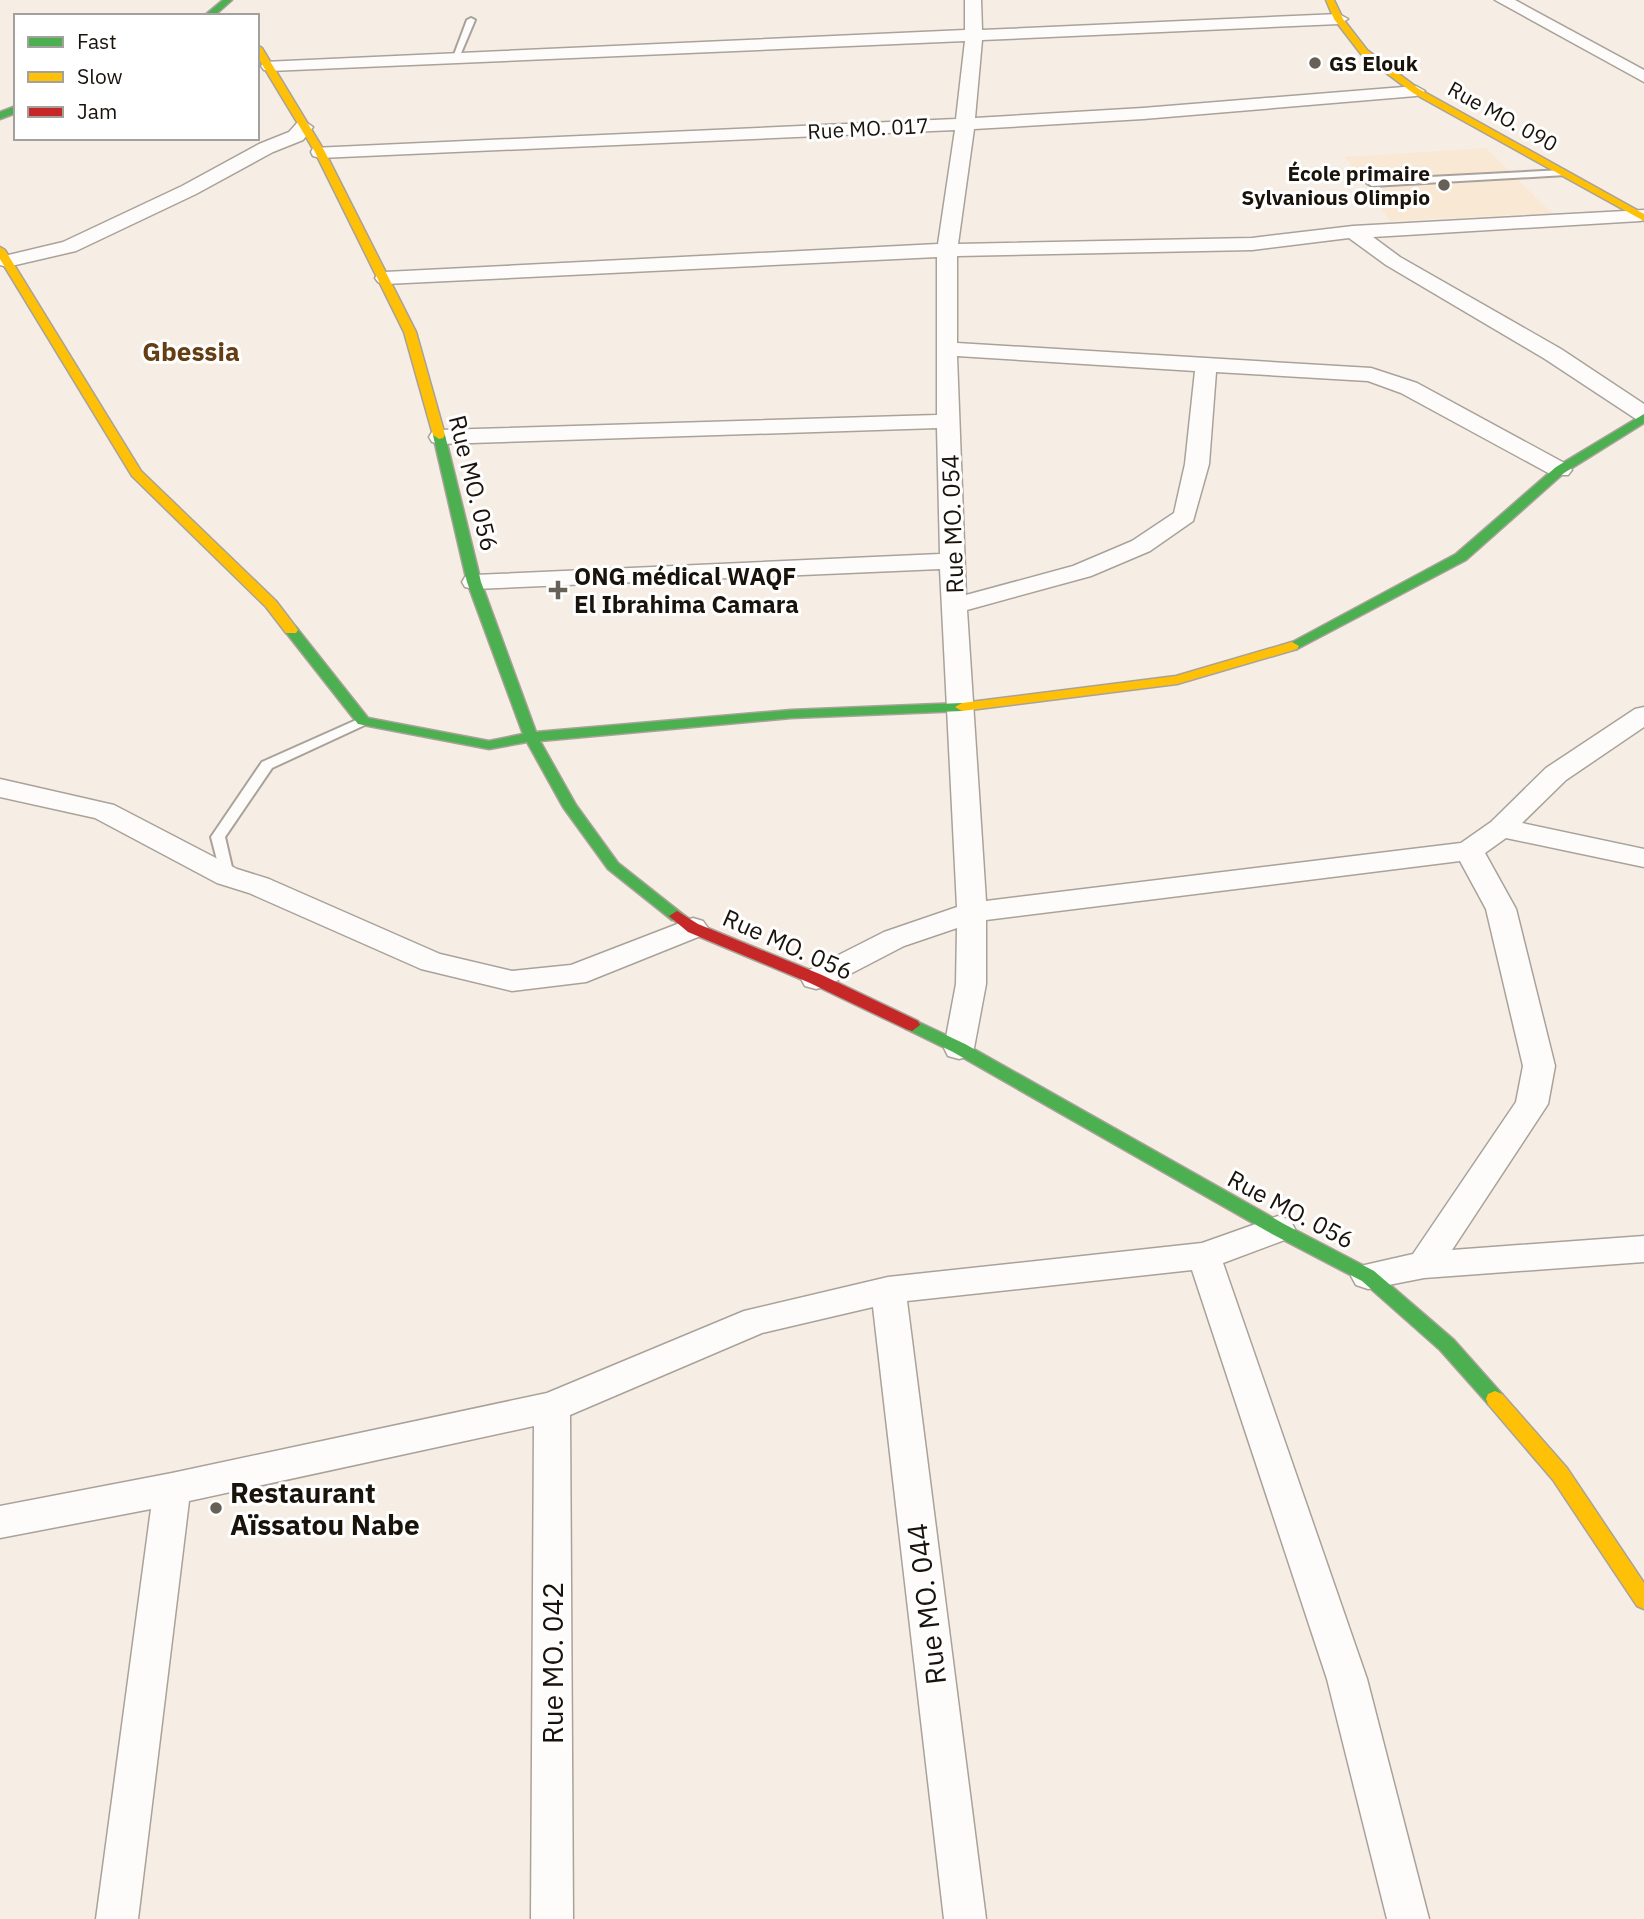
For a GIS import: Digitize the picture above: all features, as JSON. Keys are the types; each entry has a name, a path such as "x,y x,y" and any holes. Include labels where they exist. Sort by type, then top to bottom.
{"street":[{"path":"210,14 228,0"},
{"name":"Rue MO. 054","path":"959,1048 971,984 972,912 952,561 946,349 947,250 965,124 974,36 973,0"},
{"name":"Rue MO. 090","path":"1330,0 1339,19 1364,52 1416,91 1642,217"},
{"path":"1503,0 1644,77"},
{"path":"270,66 1339,19"},
{"name":"Rue MO. 056","path":"259,51 320,152 410,332 440,437 474,582 531,737 570,807 613,866 693,928 816,979 959,1048 1278,1229 1368,1276 1447,1345 1560,1474 1644,1600"},
{"name":"Rue MO. 017","path":"320,152 965,124 1291,104 1416,91"},
{"path":"303,127 296,136 266,148 189,190 69,247 3,256 136,473 271,604 363,721 489,745 531,737 791,714 960,707 1177,680 1295,645 1461,557 1560,470 1644,416 1553,354 1393,261 1353,232"},
{"path":"385,278 947,250 1252,244 1353,232 1642,217"},
{"path":"946,349 1371,375 1409,388 1560,470"},
{"path":"955,606 1082,571 1141,545 1185,516 1197,464 1206,365"},
{"path":"440,437 948,421"},
{"path":"474,582 952,561"},
{"path":"816,979 894,939 972,912 1469,851 1501,828 1556,774 1644,715"},
{"path":"0,788 104,811 227,876 259,886 432,962 512,981 575,975 693,928"},
{"path":"1501,828 1644,858"},
{"path":"1424,1265 1532,1104 1539,1066 1501,909 1469,851"},
{"path":"0,1522 172,1489 552,1407 756,1321 888,1290 1204,1256 1278,1229"},
{"path":"1368,1276 1424,1265 1644,1249"},
{"path":"1204,1256 1347,1679 1408,1919"},
{"name":"Rue MO. 044","path":"888,1290 965,1919"},
{"name":"Rue MO. 042","path":"552,1407 552,1919"},
{"path":"117,1919 172,1489"}],"lane":[{"path":"455,58 471,20"},
{"path":"1372,183 1563,173"},
{"path":"227,876 218,837 267,765 363,721"}],"shaded area":[{"name":"École primaire Sylvanious Olimpio","path":"1486,148 1552,213 1390,221 1345,157"}],"traffic: fast":[{"path":"210,14 228,0"},
{"path":"0,116 14,110"},
{"path":"1292,646 1461,557 1560,470 1644,418"},
{"path":"439,435 474,582 531,737 570,807 613,866 677,916"},
{"path":"291,630 363,721 489,745 531,737 791,714 962,707"},
{"path":"912,1025 959,1048 1278,1229 1368,1276 1447,1345 1495,1399"}],"traffic: slow":[{"path":"1330,0 1339,19 1364,52 1416,91 1644,218"},
{"path":"259,51 320,152 410,332 439,435"},
{"path":"0,250 136,473 271,604 291,630"},
{"path":"962,707 1177,680 1292,646"},
{"path":"1495,1399 1560,1474 1644,1600"}],"traffic: jam":[{"path":"677,916 693,928 816,979 912,1025"}],"place":[{"name":"GS Elouk","path":"1315,63"},
{"name":"École primaire Sylvanious Olimpio","path":"1444,185"},
{"name":"ONG médical WAQF El Ibrahima Camara","path":"558,590"},
{"name":"Restaurant Aïssatou Nabe","path":"216,1508"}],"district":[{"name":"Gbessia","path":"191,351"}]}
